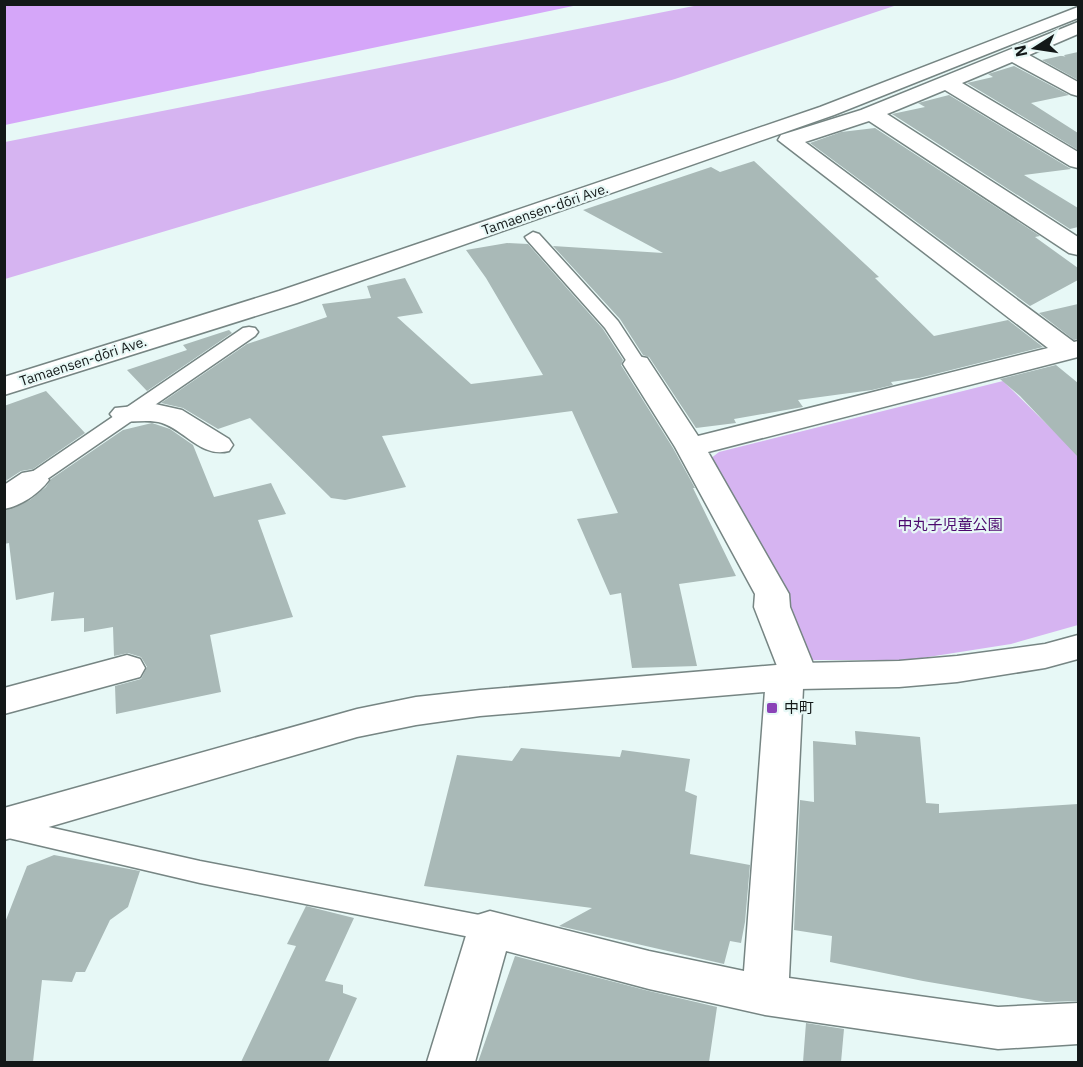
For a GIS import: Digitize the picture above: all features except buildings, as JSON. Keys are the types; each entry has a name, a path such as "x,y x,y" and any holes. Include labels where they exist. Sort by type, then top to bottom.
{"street":[{"path":"1074,24 1012,54 872,113 789,140 1074,350"},
{"name":"Tamaensen-dōri Ave.","path":"4,386 288,297 1074,24"},
{"path":"1012,54 1078,90"},
{"path":"946,82 1078,161"},
{"path":"872,113 1078,248"},
{"path":"690,447 1074,350"},
{"path":"637,364 690,447 772,594 772,607 792,676 765,995"},
{"path":"125,414 155,413 172,416 218,445"},
{"path":"4,500 33,480"},
{"path":"4,825 357,723 416,711 480,703 792,676 899,674 957,669 1045,656 1078,647"},
{"path":"4,701 127,668"},
{"path":"451,1062 490,929 649,970 765,995 998,1028 1078,1024"}],"lane":[{"path":"532,237 612,325 637,364"},
{"path":"33,480 125,414 153,399 249,332"},
{"path":"4,825 200,872 490,929"}],"green space":[{"path":"704,4 897,5 675,79 5,279 5,142"},
{"name":"中丸子児童公園","path":"1003,381 1078,455 1078,625 1011,644 909,660 812,660 710,459 719,452"}],"shaded area":[{"path":"5,4 578,4 578,5 5,125"}],"place":[{"name":"中町","path":"772,708"}]}
